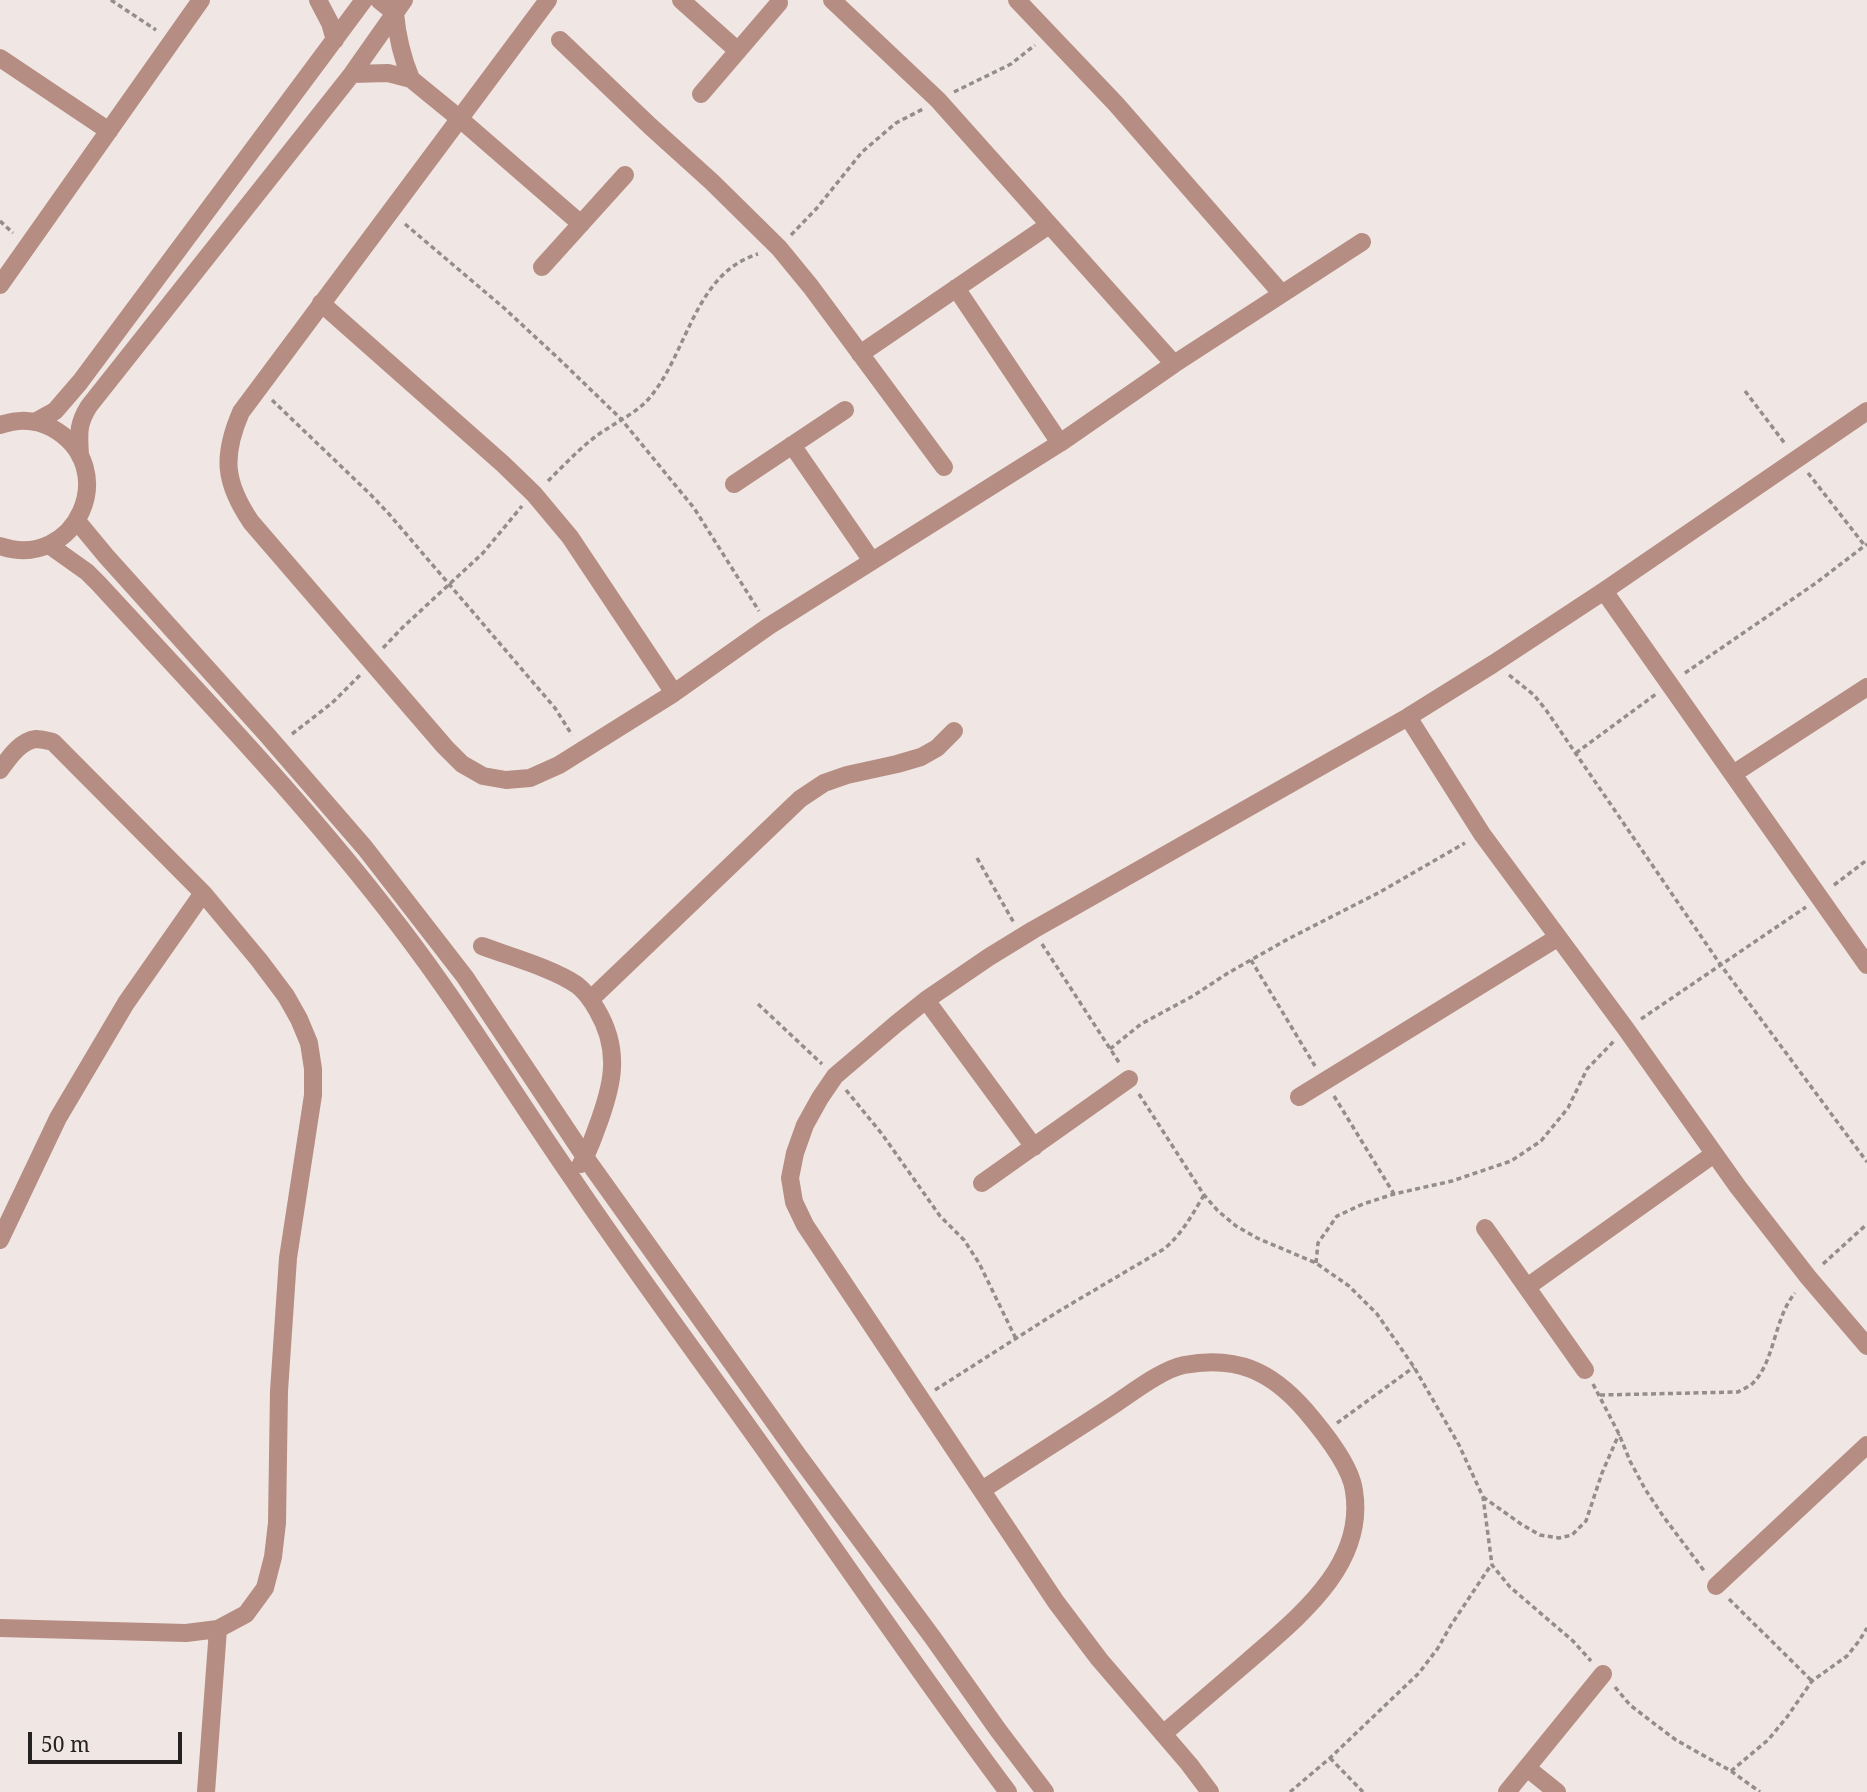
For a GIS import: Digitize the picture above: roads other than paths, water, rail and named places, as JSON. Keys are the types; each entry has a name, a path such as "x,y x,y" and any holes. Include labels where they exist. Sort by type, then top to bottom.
{"street":[{"path":"0,285 201,0"},
{"path":"318,0 335,40"},
{"path":"35,422 55,411 79,382 363,0"},
{"path":"379,0 399,6"},
{"path":"548,0 241,412 232,433 228,457 230,480 238,502 251,522 370,662 462,764 483,776 506,780 530,778 580,753 674,693 769,626 1060,443 1174,364 1362,242"},
{"path":"681,0 738,51"},
{"path":"832,0 938,100 1174,364"},
{"path":"1017,0 1116,104 1282,294"},
{"path":"701,94 779,3"},
{"path":"80,456 78,430 89,406 352,74 399,6"},
{"path":"399,6 397,36 411,79"},
{"path":"560,40 779,248 944,467"},
{"path":"0,58 109,131"},
{"path":"352,74 388,73 411,79 581,224"},
{"path":"542,267 625,175"},
{"path":"860,354 1049,225"},
{"path":"956,288 1060,443"},
{"path":"321,303 534,494 570,537 674,693"},
{"path":"734,484 845,410"},
{"path":"1210,1792 1099,1659 1056,1602 805,1225 794,1202 790,1178 805,1125 835,1076 926,1000 968,971 1027,934 1408,717 1604,591 1867,411"},
{"path":"0,425 21,421 35,422 61,433 80,456 88,482 87,495 70,531 49,545 36,549 22,550 0,546"},
{"path":"792,445 872,561"},
{"path":"77,521 365,848 465,977 585,1157 797,1454 1045,1792"},
{"path":"49,545 99,584 253,751 399,925 445,988 572,1180 1008,1792"},
{"path":"1604,591 1867,965"},
{"path":"1733,774 1867,687"},
{"path":"1408,717 1482,834 1626,1029 1714,1154 1808,1278 1867,1346"},
{"path":"591,999 800,799 824,783 921,757 937,748 954,731"},
{"path":"0,770 24,742 37,739 53,742 204,893 286,996 309,1043 313,1069 313,1095 288,1258 279,1391 276,1523 273,1557 265,1588 246,1614 218,1629 186,1633 0,1628"},
{"path":"0,1240 65,1107 126,1003 204,893"},
{"path":"1299,1097 1557,938"},
{"path":"482,946 564,977 580,987 591,999 603,1020 612,1050 612,1081 604,1110 585,1157 572,1180"},
{"path":"926,1000 1034,1147"},
{"path":"982,1183 1129,1079"},
{"path":"1527,1287 1714,1154"},
{"path":"1485,1228 1585,1370"},
{"path":"982,1490 1150,1381 1181,1366 1212,1361 1244,1366 1273,1379 1324,1432 1354,1489 1356,1522 1345,1554 1328,1585 1300,1616 1163,1734"},
{"path":"1716,1586 1867,1444"},
{"path":"206,1792 218,1629"},
{"path":"1507,1792 1603,1674"},
{"path":"1527,1768 1557,1792"}]}
